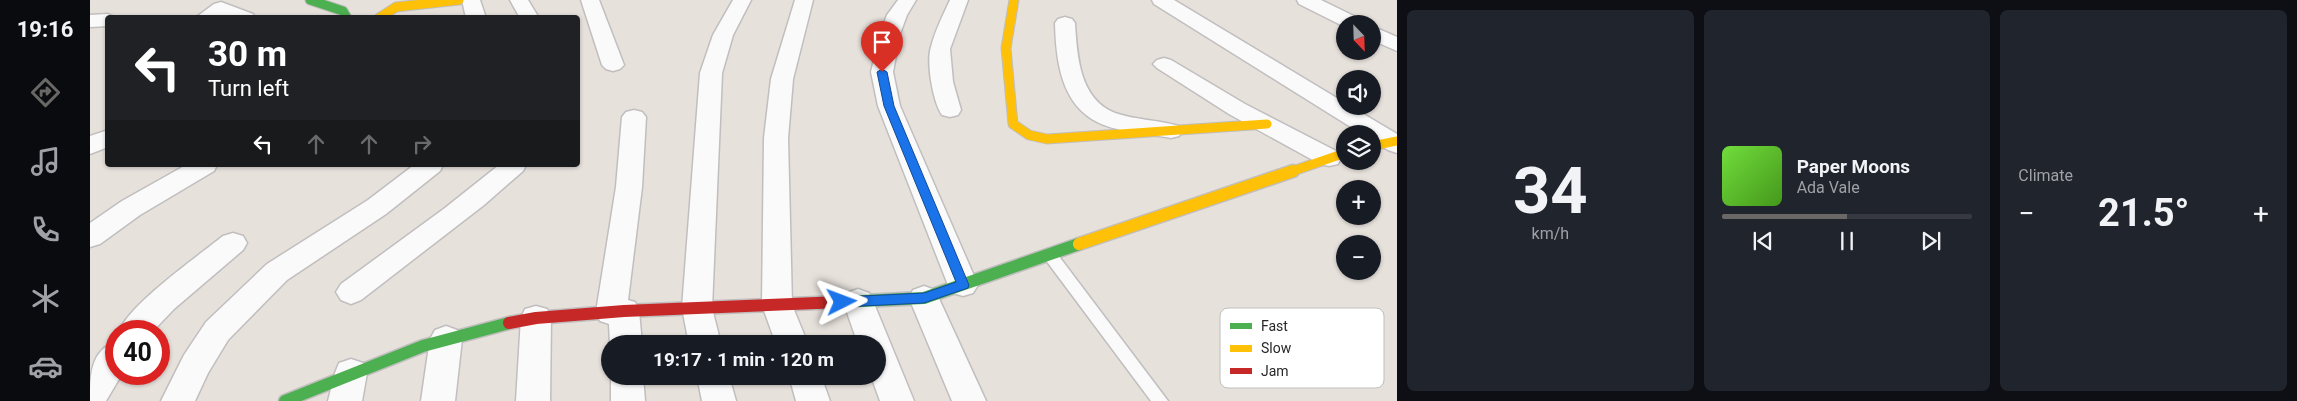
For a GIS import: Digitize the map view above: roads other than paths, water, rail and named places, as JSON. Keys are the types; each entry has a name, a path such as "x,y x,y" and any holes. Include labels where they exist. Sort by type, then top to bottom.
{"street":[{"path":"310,0 345,14 347,5 355,0"},
{"path":"386,15 392,12 396,3 459,0"},
{"path":"471,0 475,15"},
{"path":"519,0 528,15"},
{"path":"590,0 613,65"},
{"path":"704,335 697,308 711,73 723,35 742,0"},
{"path":"789,335 777,305 776,138 782,79 804,0"},
{"path":"907,0 897,15 890,34 882,72 889,106 963,285"},
{"path":"950,110 942,82 940,49 959,0"},
{"path":"1014,0 1006,48 1013,124 1035,138 1047,139 1266,124"},
{"path":"1161,0 1390,143"},
{"path":"1306,0 1337,15"},
{"path":"1325,9 1348,2"},
{"path":"209,15 221,8 238,15"},
{"path":"90,21 105,20"},
{"path":"1065,23 1066,56 1079,93 1090,108 1100,116 1109,119 1171,131"},
{"path":"1381,30 1397,26"},
{"path":"1381,36 1397,45"},
{"path":"1164,64 1266,124 1336,156"},
{"path":"624,335 618,311 634,117"},
{"path":"90,146 105,138"},
{"path":"285,401 348,387 446,339 483,328 536,318 618,311 924,298 1336,156"},
{"path":"90,237 131,208 202,167"},
{"path":"178,401 195,365 217,331 277,272 377,207 428,167"},
{"path":"350,292 392,258 448,220 512,167"},
{"path":"145,320 163,301 233,243"},
{"path":"924,298 968,401"},
{"path":"858,301 871,335"},
{"path":"532,401 536,318"},
{"path":"438,401 446,339"},
{"path":"90,397 105,373"},
{"path":"886,373 897,401"},
{"path":"627,385 628,401"},
{"path":"715,385 719,401"},
{"path":"808,385 813,401"}],"lane":[{"path":"1050,254 1160,401"}]}
